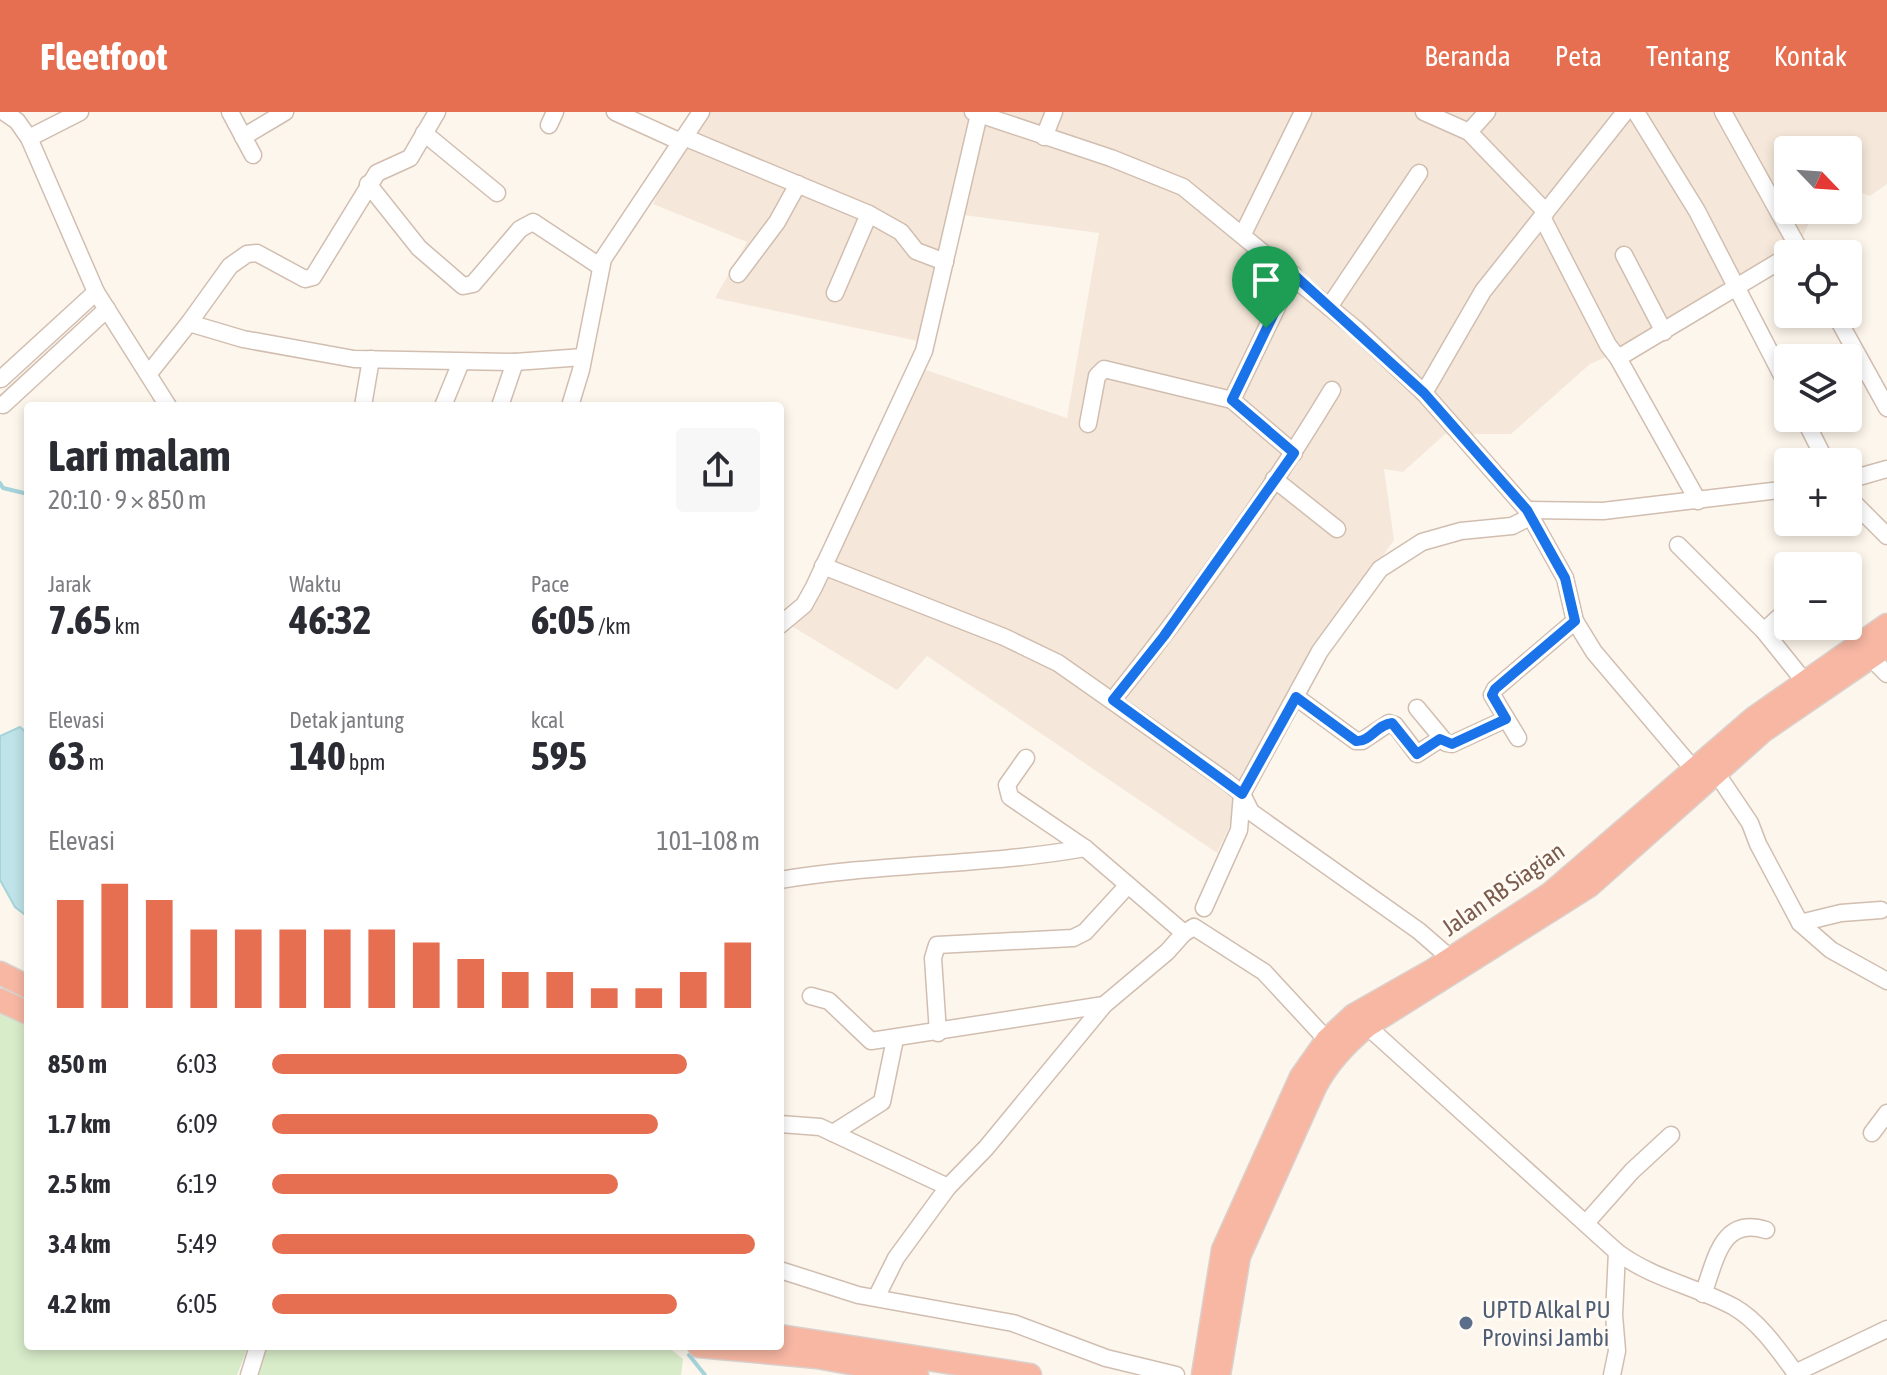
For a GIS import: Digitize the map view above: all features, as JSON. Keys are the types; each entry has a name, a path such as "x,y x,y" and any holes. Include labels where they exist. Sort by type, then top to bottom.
{"highway":[{"name":"Jalan RB Siagian","path":"1231,1253 1301,1077 1327,1040 1354,1015 1550,894 1754,718 1887,625"},
{"name":"Jalan RB Siagian","path":"1231,1253 1326,1066 1367,1026 1589,886 1763,731 1879,651"},
{"path":"0,973 24,985"},
{"path":"0,1000 24,1011"},
{"path":"1203,1375 1231,1253"},
{"path":"1219,1375 1231,1253"},
{"path":"784,1337 1030,1375"},
{"path":"742,1350 817,1357 917,1375"}],"street":[{"path":"4,112 17,121 29,138 96,292 150,372 166,402"},
{"path":"29,138 80,112"},
{"path":"230,112 253,155"},
{"path":"243,137 285,112"},
{"path":"150,372 230,266 247,254 257,253 305,279 313,277 368,184 385,166 410,158 437,112"},
{"path":"615,112 869,214 901,232 916,251 945,262"},
{"path":"571,402 601,267 611,243 701,112"},
{"path":"1044,137 1054,112"},
{"path":"1243,234 1303,112"},
{"path":"1424,112 1469,132 1544,214 1608,345 1698,501"},
{"path":"1469,132 1487,112"},
{"path":"1424,393 1483,291 1625,112"},
{"path":"1636,112 1697,211 1774,359"},
{"path":"1723,112 1788,240"},
{"path":"784,622 804,605 924,351 976,113 1111,158 1183,187 1293,274 1424,393 1528,514 1565,578 1575,621 1594,652 1695,771"},
{"path":"424,133 497,193"},
{"path":"1329,307 1419,173"},
{"path":"368,184 419,248 463,286 473,284 520,229 533,222 601,267"},
{"path":"738,274 777,222 798,184"},
{"path":"835,293 869,214"},
{"path":"1624,255 1664,332"},
{"path":"1618,358 1774,266"},
{"path":"1232,400 1293,274"},
{"path":"1,379 96,292"},
{"path":"3,405 107,309"},
{"path":"189,323 243,339 371,359 515,362 583,357"},
{"path":"1843,328 1887,408"},
{"path":"364,402 371,359"},
{"path":"445,402 461,362"},
{"path":"501,402 515,362"},
{"path":"1088,424 1097,376 1104,369 1232,400 1294,453"},
{"path":"1113,700 1164,636 1294,453 1332,390"},
{"path":"1862,476 1887,469"},
{"path":"1274,479 1337,529"},
{"path":"1204,908 1239,830 1242,794 1320,651 1380,569 1422,542 1461,531 1512,526 1528,514 1603,511 1774,491"},
{"path":"1862,511 1887,536"},
{"path":"1678,545 1764,631 1804,681"},
{"path":"823,566 1004,637 1058,663 1242,794 1251,812 1419,931 1450,958"},
{"path":"1518,738 1492,695 1495,689 1575,621"},
{"path":"1764,631 1774,622"},
{"path":"1879,651 1887,674"},
{"path":"1296,697 1356,741 1362,741 1389,723 1395,725 1417,754 1440,739"},
{"path":"1417,708 1440,739 1452,744 1506,719"},
{"path":"1026,758 1007,785 1008,794 1085,848 1184,933"},
{"path":"1717,774 1750,823 1800,923 1831,950 1887,981"},
{"path":"784,879 841,870 1027,858 1085,848"},
{"path":"938,1033 933,958 937,945 1073,938 1085,932 1128,885"},
{"path":"1800,923 1841,913 1881,910"},
{"path":"877,1296 896,1258 948,1187 1013,1116 1104,1005 1194,927 1264,972 1327,1040"},
{"path":"811,996 829,1001 867,1040 938,1033 1006,1018 1104,1005"},
{"path":"1367,1026 1617,1252 1638,1268 1736,1308 1796,1374 1887,1329"},
{"path":"833,1133 882,1102 895,1039"},
{"path":"1872,1133 1887,1113"},
{"path":"784,1124 810,1125 833,1133 948,1187"},
{"path":"1586,1223 1632,1171 1671,1135"},
{"path":"1703,1294 1721,1246 1732,1230 1749,1224 1766,1230"},
{"path":"1612,1375 1617,1351 1614,1315 1617,1252"},
{"path":"784,1271 858,1295 1013,1323 1106,1358 1176,1375"},
{"path":"249,1375 257,1350"}],"shaded area":[{"path":"693,112 1887,112 1887,184 1870,196 1862,193 1862,136 1774,136 1774,224 1809,224 1801,240 1774,240 1774,263 1654,336 1590,364 1511,434 1445,434 1403,472 1384,469 1394,540 1302,671 1217,853 927,656 897,690 790,625 923,369 1067,418 1099,233 964,215 918,341 715,298 747,242 653,204"}],"green space":[{"path":"0,1010 24,1023 24,1350 246,1350 237,1375 0,1375"},
{"path":"263,1350 672,1350 683,1359 681,1375 254,1375"}],"water":[{"path":"20,727 24,730 24,914 15,907 0,880 0,736"}],"waterway":[{"path":"0,483 3,488 24,493"},
{"path":"689,1355 705,1375"}],"place":[{"name":"UPTD Alkal PU Provinsi Jambi","path":"1466,1323"}],"route":[{"path":"1293,274 1424,393 1538,526 1565,578 1575,621 1495,689 1492,695 1506,719 1452,744 1440,739 1417,754 1392,723 1384,724 1359,742 1296,697 1242,794 1113,700 1164,636 1294,453 1232,400 1266,328 1293,274"}]}
